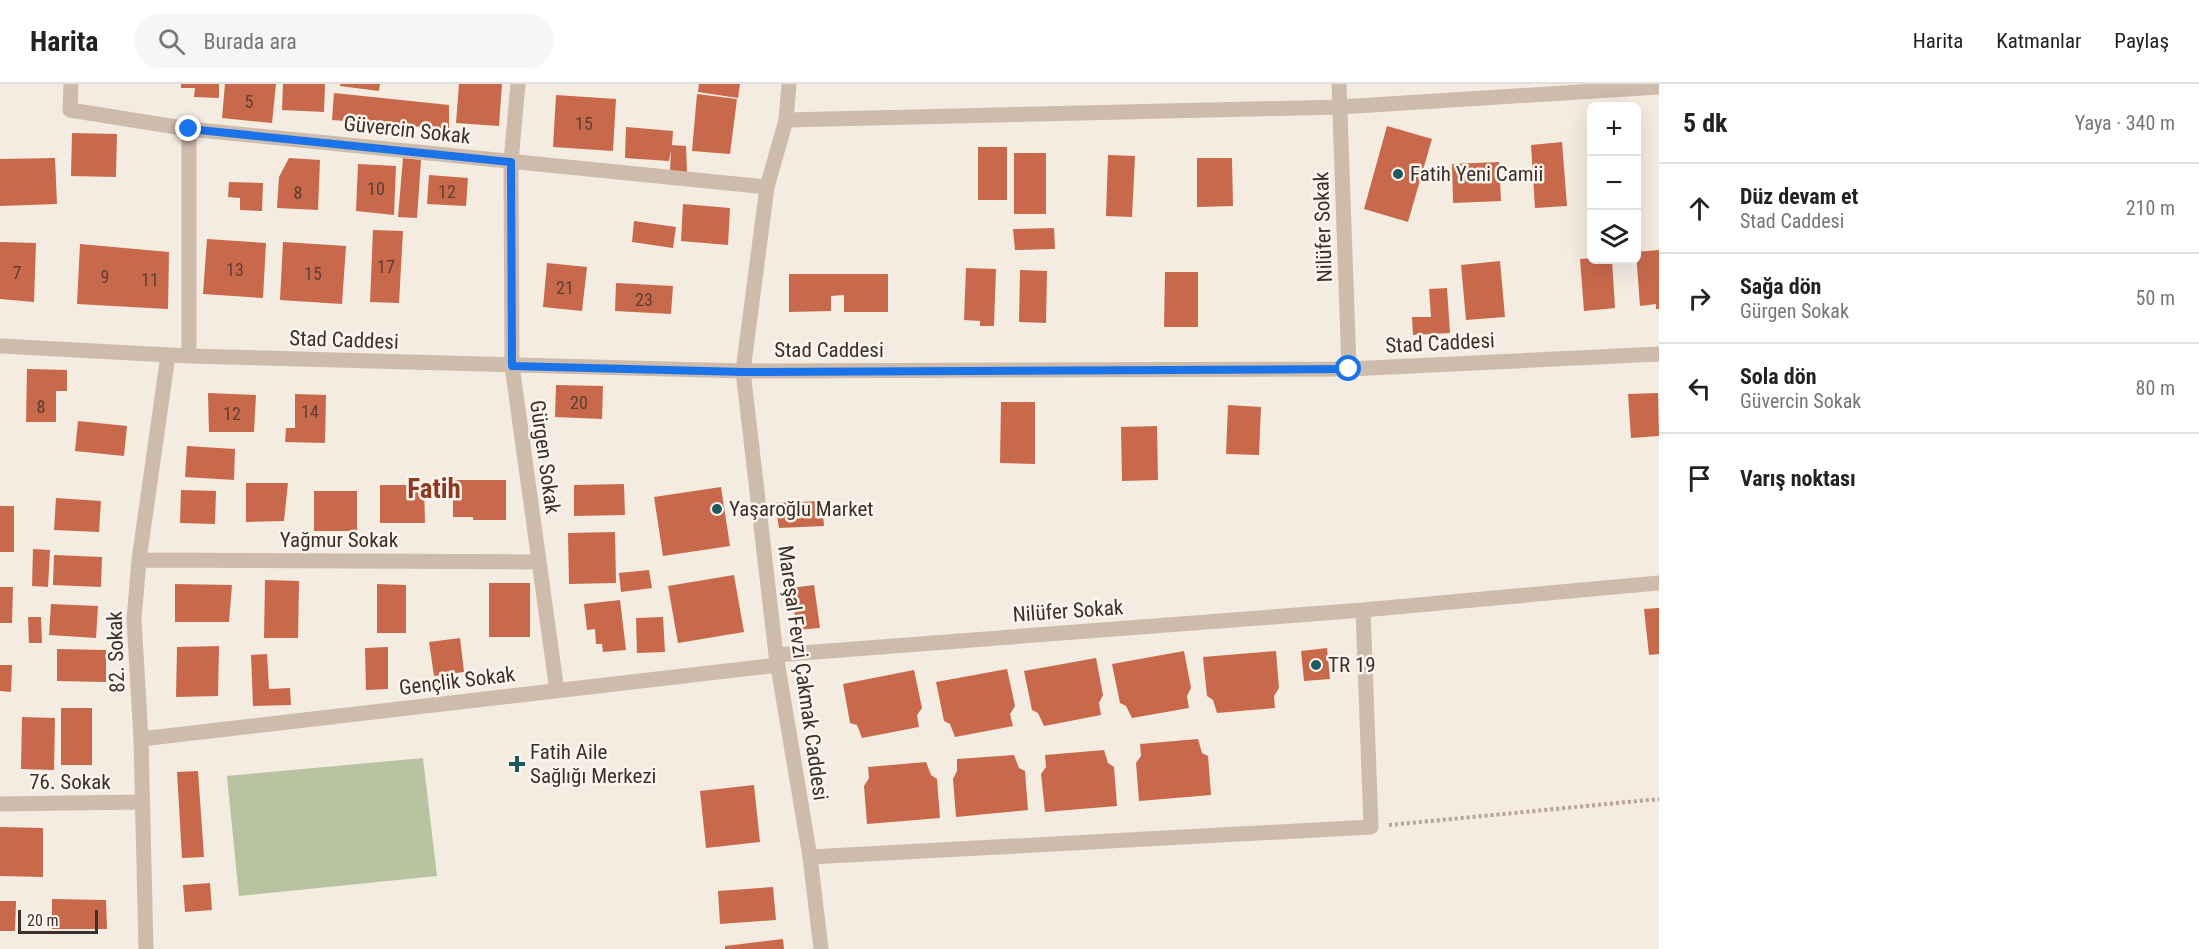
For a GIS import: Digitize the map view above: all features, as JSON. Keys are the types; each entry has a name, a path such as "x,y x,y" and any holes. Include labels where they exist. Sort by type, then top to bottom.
{"street":[{"name":"Güvercin Sokak","path":"71,84 70,110 189,129 767,187"},
{"name":"Gürgen Sokak","path":"518,84 511,162 512,366 557,691"},
{"name":"Mareşal Fevzi Çakmak Caddesi","path":"789,84 786,120 767,187 743,372 777,660 810,857 821,949"},
{"name":"Nilüfer Sokak","path":"1339,84 1349,369"},
{"path":"786,120 1340,107 1659,87"},
{"path":"189,129 189,356"},
{"name":"Stad Caddesi","path":"0,346 189,356 743,372 1349,369 1659,354"},
{"name":"82. Sokak","path":"146,949 141,739 134,619 139,560 168,355"},
{"name":"Yağmur Sokak","path":"139,560 538,562"},
{"name":"Nilüfer Sokak","path":"777,660 1363,610 1659,582"},
{"path":"810,857 1371,827 1363,610"},
{"name":"Gençlik Sokak","path":"141,739 557,691 777,660"},
{"name":"76. Sokak","path":"0,804 141,802"}],"path":[{"path":"1371,827 1659,799"}],"green space":[{"path":"423,758 437,876 239,896 227,776"}],"building":[{"path":"181,84 219,84 219,98 194,97 195,88 181,88"},
{"path":"225,84 276,84 272,123 222,118"},
{"path":"283,84 325,84 324,112 282,110"},
{"path":"340,84 380,84 379,91 340,86"},
{"path":"459,84 502,84 499,126 456,123"},
{"path":"699,84 740,84 738,98 698,92"},
{"path":"334,93 449,105 449,129 332,120"},
{"path":"697,94 737,99 730,154 692,151"},
{"path":"556,95 616,99 613,151 553,147"},
{"name":"Fatih Yeni Camii","path":"1387,126 1432,139 1408,222 1364,209"},
{"path":"626,127 673,131 672,145 686,146 687,172 670,172 671,150 669,161 625,158"},
{"path":"72,133 117,134 116,177 71,176"},
{"path":"1562,142 1567,206 1535,208 1531,145"},
{"path":"978,147 1007,147 1007,200 978,200"},
{"path":"1014,153 1046,153 1046,214 1014,214"},
{"path":"1108,155 1135,156 1132,217 1106,216"},
{"path":"55,158 57,204 0,206 0,159"},
{"path":"289,158 320,160 318,210 277,208 279,177"},
{"path":"403,158 421,160 417,218 398,217"},
{"path":"1197,158 1232,158 1233,206 1197,207"},
{"path":"1499,162 1501,201 1453,203 1452,164"},
{"path":"358,164 396,166 394,215 356,211"},
{"path":"429,175 468,178 466,206 427,204"},
{"path":"229,182 263,183 262,211 240,210 240,198 228,197"},
{"path":"683,204 730,208 728,245 681,241"},
{"path":"634,221 676,227 673,248 632,242"},
{"path":"1054,228 1055,249 1015,250 1013,229"},
{"path":"373,230 403,231 399,303 370,302"},
{"path":"207,239 266,243 263,298 203,294"},
{"path":"0,242 36,243 34,302 0,299"},
{"path":"283,242 346,246 342,304 280,300"},
{"path":"80,244 169,252 168,309 77,304"},
{"path":"1659,250 1659,309 1656,309 1656,304 1640,306 1637,264 1641,264 1641,252"},
{"path":"1587,258 1587,264 1612,264 1615,308 1584,311 1580,259"},
{"path":"1500,261 1505,317 1466,320 1461,265"},
{"path":"547,263 587,267 582,311 543,307"},
{"path":"966,268 996,269 994,326 980,326 980,321 964,320"},
{"path":"1020,270 1047,271 1046,323 1019,322"},
{"path":"1165,272 1198,272 1198,327 1164,327"},
{"path":"789,274 888,274 888,312 844,312 844,295 831,296 831,311 789,312"},
{"path":"616,283 673,286 671,314 615,311"},
{"path":"1447,288 1450,333 1413,335 1412,317 1431,317 1429,289"},
{"path":"27,369 67,370 67,391 56,391 56,422 26,422"},
{"path":"556,385 603,386 602,419 555,417"},
{"path":"208,393 256,395 254,432 209,432"},
{"path":"1658,393 1659,436 1631,438 1628,394"},
{"path":"295,394 326,395 325,443 285,442 286,428 295,428"},
{"path":"1001,402 1035,402 1035,464 1000,463"},
{"path":"1228,405 1261,407 1259,455 1226,454"},
{"path":"78,421 127,426 124,456 75,451"},
{"path":"1157,426 1158,480 1122,481 1121,427"},
{"path":"187,446 235,449 234,480 185,477"},
{"path":"453,480 506,480 506,520 473,520 473,517 453,517"},
{"path":"246,483 288,483 284,521 246,522"},
{"path":"624,484 625,515 574,516 574,485"},
{"path":"380,485 424,485 425,523 380,523"},
{"path":"721,487 730,546 663,556 654,497"},
{"path":"181,490 216,491 215,524 180,523"},
{"path":"314,491 357,491 357,531 314,531"},
{"path":"56,498 101,501 99,532 54,530"},
{"path":"822,501 824,526 779,528 775,503"},
{"path":"0,506 14,506 14,552 0,552"},
{"path":"615,532 616,583 569,584 568,533"},
{"path":"33,549 50,550 48,587 32,586"},
{"path":"54,555 102,557 101,587 53,585"},
{"path":"649,570 652,588 621,592 619,573"},
{"path":"734,575 744,632 678,643 668,586"},
{"path":"265,580 299,581 298,638 264,638"},
{"path":"489,583 530,583 530,637 489,637"},
{"path":"175,584 232,585 229,622 175,622"},
{"path":"377,584 406,585 406,633 377,633"},
{"path":"814,585 820,628 797,630 791,588"},
{"path":"0,587 13,587 12,623 0,623"},
{"path":"620,600 626,650 603,652 602,644 596,644 595,629 587,630 584,604"},
{"path":"51,604 98,606 96,638 49,635"},
{"path":"1659,608 1659,654 1649,655 1644,609"},
{"path":"28,617 41,617 42,643 29,643"},
{"path":"663,617 665,652 637,653 636,618"},
{"path":"460,638 464,672 434,676 429,642"},
{"path":"219,646 218,696 176,697 177,647"},
{"path":"388,647 388,689 366,690 365,648"},
{"name":"TR 19","path":"1327,648 1330,679 1304,681 1301,651"},
{"path":"57,649 106,650 106,682 57,681"},
{"path":"1184,651 1191,688 1187,696 1189,708 1132,718 1126,706 1120,703 1112,664"},
{"path":"1276,651 1279,688 1274,696 1275,708 1217,713 1213,700 1207,696 1203,657"},
{"path":"267,654 269,689 290,688 291,705 253,706 251,655"},
{"path":"1096,658 1103,695 1099,703 1101,715 1044,726 1038,713 1032,710 1024,671"},
{"path":"0,665 12,665 11,692 0,691"},
{"path":"1007,669 1015,706 1010,714 1013,726 955,737 950,724 944,721 936,682"},
{"path":"914,670 922,708 917,715 919,727 862,738 857,725 850,723 843,684"},
{"path":"61,708 92,708 92,765 61,765"},
{"path":"22,717 55,718 54,770 21,769"},
{"path":"1198,739 1202,753 1208,756 1211,795 1139,801 1136,763 1141,756 1140,744"},
{"path":"1104,750 1108,763 1114,767 1117,806 1045,812 1041,774 1046,767 1045,755"},
{"path":"1014,755 1019,768 1025,771 1028,810 956,817 953,779 957,771 957,759"},
{"path":"926,762 931,775 937,779 940,818 867,824 864,786 869,778 868,767"},
{"path":"198,771 204,857 182,858 177,772"},
{"path":"754,785 760,842 706,848 700,791"},
{"path":"0,827 43,828 43,877 0,876"},
{"path":"210,883 212,910 185,912 183,885"},
{"path":"773,887 776,920 720,924 718,891"},
{"path":"52,899 106,900 107,929 52,929"},
{"path":"0,901 16,901 15,931 0,931"},
{"path":"783,939 784,949 725,949 725,946"}],"place":[{"name":"Fatih Yeni Camii","path":"1398,174"},
{"name":"Yaşaroğlu Market","path":"717,509"},
{"name":"TR 19","path":"1316,665"},
{"name":"Fatih Aile Sağlığı Merkezi","path":"517,764"}],"district":[{"name":"Fatih","path":"434,489"}],"route":[{"path":"189,129 511,162 512,366 743,372 1349,369"}]}
